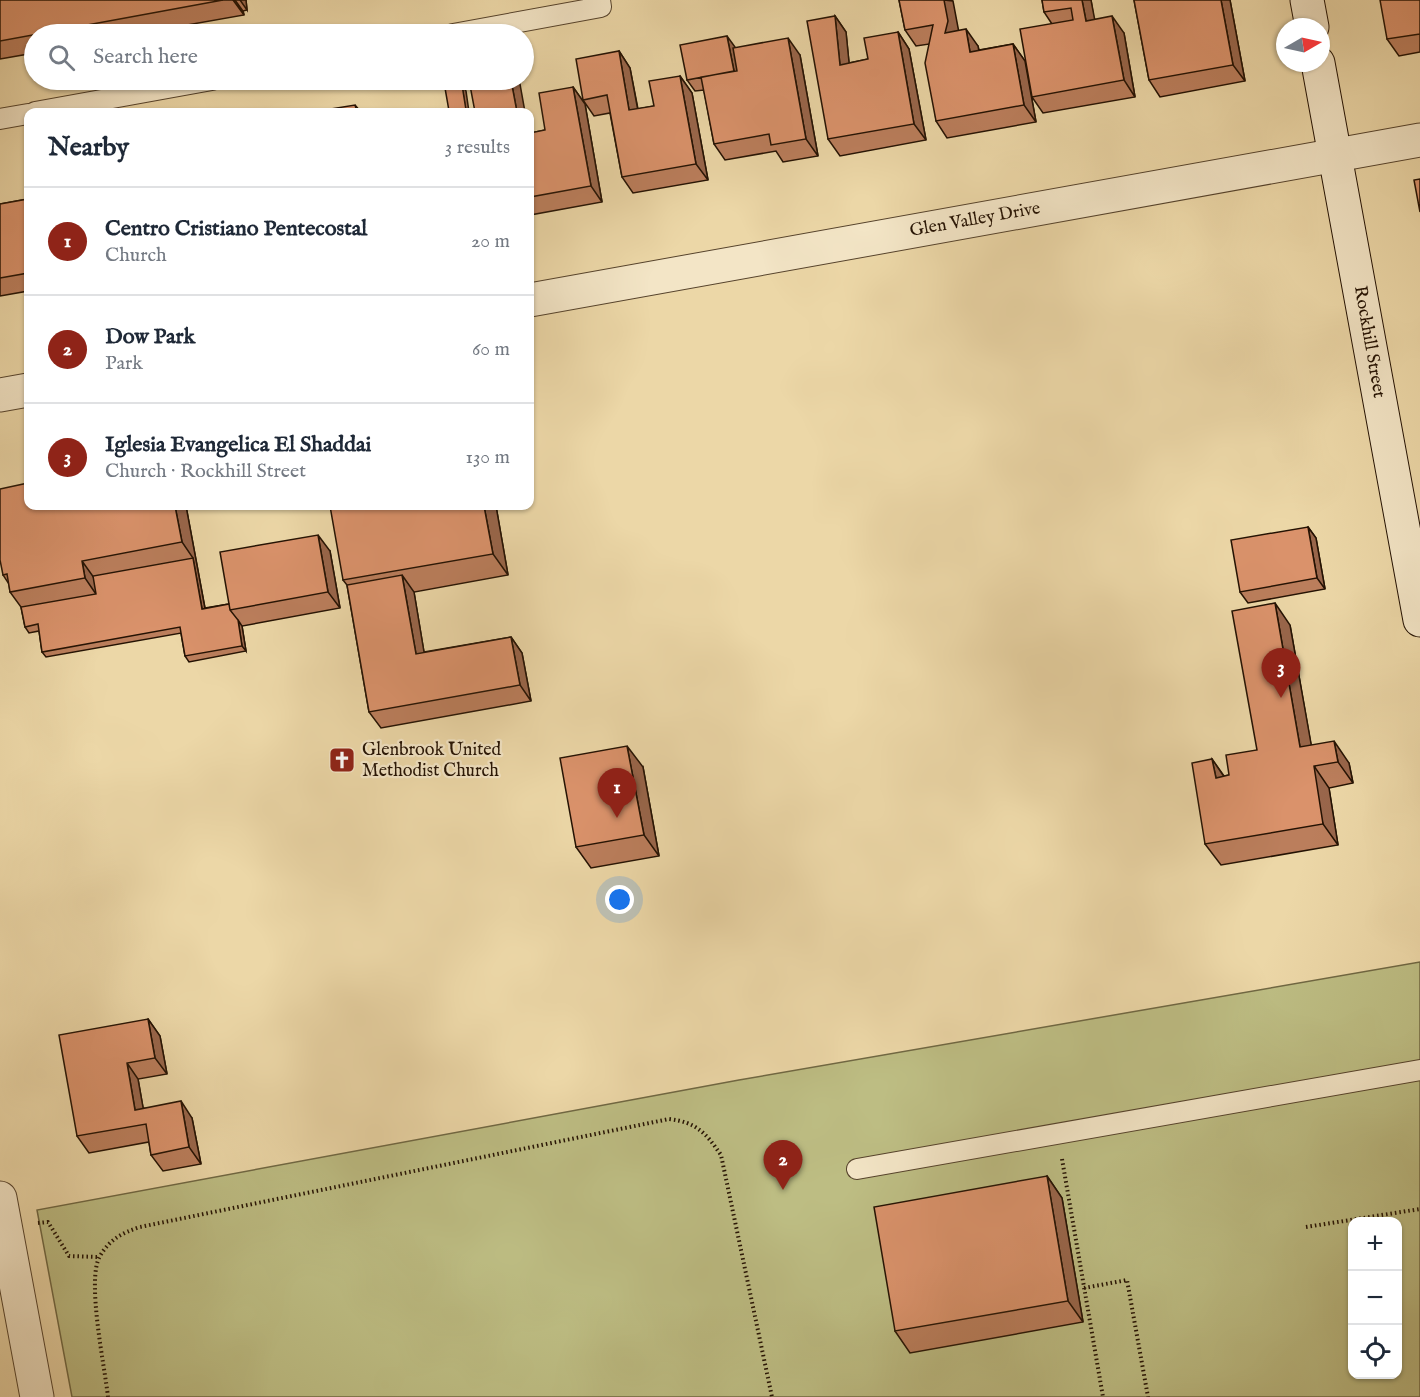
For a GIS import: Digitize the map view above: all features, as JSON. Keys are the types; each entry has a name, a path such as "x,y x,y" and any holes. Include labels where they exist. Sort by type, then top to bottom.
{"street":[{"path":"1307,0 1310,18"},
{"name":"Rockhill Street","path":"1320,72 1420,620"},
{"name":"Glen Valley Drive","path":"534,299 1420,140"},
{"path":"0,395 24,391"},
{"path":"2,1211 37,1397"}],"lane":[{"path":"508,24 601,7 600,0"},
{"path":"57,108 157,90"},
{"path":"0,119 24,115"},
{"path":"857,1169 1420,1070"}],"path":[{"path":"108,1397 94,1289 99,1257 116,1235 140,1227 669,1119 685,1121 705,1131 721,1155 772,1397"},
{"path":"1058,1135 1103,1397"},
{"path":"1306,1227 1420,1209"},
{"path":"2,1211 48,1222 69,1256 99,1257"},
{"path":"1084,1288 1127,1280 1148,1397"}],"green space":[{"path":"1420,962 1420,1397 72,1397 37,1210 739,1080"}],"building":[{"path":"0,0 223,0 92,24 24,24 24,37 0,41"},
{"path":"899,0 944,0 948,21 945,33 966,29 970,52 1013,44 1024,105 936,121 925,63 933,25 905,30"},
{"path":"1042,0 1082,0 1086,21 1112,16 1124,80 1032,97 1020,29 1073,20 1071,8 1044,12"},
{"path":"1134,0 1221,0 1233,65 1149,80"},
{"path":"1380,0 1420,0 1420,34 1387,39"},
{"path":"835,16 840,65 868,59 864,38 898,32 914,124 828,139 807,21"},
{"path":"727,36 734,71 687,80 680,45"},
{"path":"788,38 806,139 771,145 769,134 714,144 701,77 737,71 733,48"},
{"path":"619,51 629,110 654,106 649,81 680,76 696,164 622,177 607,95 583,100 576,59"},
{"path":"573,87 591,186 534,196 534,132 545,130 539,93"},
{"path":"445,90 463,90 466,108 448,108"},
{"path":"471,90 513,90 516,108 474,108"},
{"path":"355,105 356,108 337,108"},
{"path":"1420,179 1420,212 1414,180"},
{"path":"24,200 24,274 0,278 0,204"},
{"path":"24,484 24,510 176,510 182,542 82,561 85,578 10,592 7,574 3,575 0,560 0,489"},
{"path":"331,510 485,510 493,554 343,580"},
{"path":"1308,527 1317,578 1240,592 1231,540"},
{"path":"318,535 328,592 230,610 220,552"},
{"path":"193,558 202,609 229,604 230,610 238,620 242,646 185,656 180,627 42,652 38,624 25,627 21,607 96,594 93,576"},
{"path":"402,575 416,654 511,637 520,685 369,712 347,585"},
{"path":"1275,603 1300,747 1334,741 1338,762 1314,766 1323,824 1205,844 1192,763 1212,759 1216,778 1229,775 1226,755 1257,750 1232,611"},
{"path":"627,746 644,835 576,847 560,758"},
{"path":"148,1019 155,1058 127,1063 135,1110 181,1101 189,1147 151,1155 146,1124 77,1136 59,1035"},
{"path":"1047,1176 1068,1301 895,1331 874,1207"}],"place":[{"name":"Iglesia Evangelica El Shaddai","path":"1281,698"},
{"name":"Glenbrook United Methodist Church","path":"342,760"},
{"name":"Centro Cristiano Pentecostal","path":"617,818"},
{"name":"Dow Park","path":"783,1190"}]}
